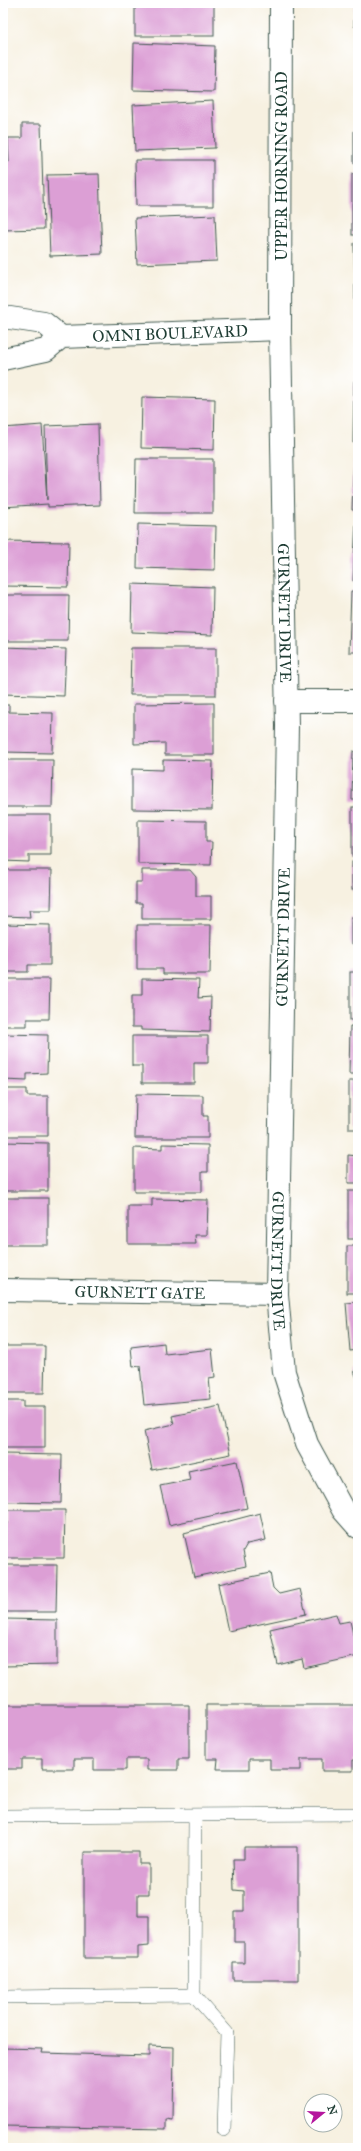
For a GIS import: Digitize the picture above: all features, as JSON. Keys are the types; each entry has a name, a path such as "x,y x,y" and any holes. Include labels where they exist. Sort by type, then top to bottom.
{"street":[{"name":"UPPER HORNING ROAD","path":"280,328 281,3"},
{"path":"3,317 44,323 61,337 46,350 3,359"},
{"name":"OMNI BOULEVARD","path":"61,337 280,328"},
{"name":"GURNETT DRIVE","path":"280,328 286,701 277,1294 284,1372 307,1444 343,1510 358,1527"},
{"path":"286,701 358,701"},
{"name":"GURNETT GATE","path":"3,1290 277,1294"}],"lane":[{"path":"3,1816 358,1814"},
{"path":"195,1816 194,1995 227,2033 224,2130"},
{"path":"3,1997 194,1995"}],"building":[{"path":"135,3 214,3 214,36 135,36"},
{"path":"354,3 358,3 358,26 354,26"},
{"path":"134,43 215,46 214,92 133,90"},
{"path":"356,62 358,62 358,90 357,90"},
{"path":"213,101 215,148 135,151 133,105"},
{"path":"22,124 41,124 44,229 3,230 3,162 9,162 8,138 22,138"},
{"path":"354,131 358,131 358,163 354,163"},
{"path":"135,160 213,160 213,206 136,206"},
{"path":"99,174 102,254 50,256 47,175"},
{"path":"352,174 358,174 358,235 352,235"},
{"path":"215,215 217,261 137,264 135,218"},
{"path":"354,243 358,243 358,301 355,301"},
{"path":"354,381 358,381 358,443 353,443"},
{"path":"142,397 215,399 214,450 141,448"},
{"path":"98,424 100,505 48,507 48,504 3,507 3,428 42,425 47,500 45,426"},
{"path":"354,451 358,451 358,510 352,510"},
{"path":"136,459 213,459 213,513 135,513"},
{"path":"356,520 358,520 358,581 353,581"},
{"path":"138,524 216,526 215,570 137,568"},
{"path":"3,541 69,542 68,587 3,586"},
{"path":"132,584 213,587 212,635 131,632"},
{"path":"351,591 358,591 358,652 349,652"},
{"path":"3,595 69,595 68,641 3,641"},
{"path":"3,647 66,649 64,696 3,694"},
{"path":"131,648 216,648 216,695 130,695"},
{"path":"214,703 214,755 165,755 165,743 134,744 134,704"},
{"path":"3,705 9,705 9,712 53,713 52,753 3,752"},
{"path":"353,751 358,752 358,800 352,800"},
{"path":"3,760 53,760 52,807 3,807"},
{"path":"163,760 213,761 212,810 132,809 132,769 163,770"},
{"path":"352,807 358,807 358,856 352,856"},
{"path":"3,815 51,815 51,855 29,855 29,862 3,861"},
{"path":"138,820 206,821 206,842 212,842 211,865 138,864"},
{"path":"352,862 358,862 358,890 352,890"},
{"path":"3,870 52,870 51,910 29,910 30,917 3,916"},
{"path":"142,870 190,870 196,877 196,896 211,896 211,919 142,919 142,903 136,903 136,882 142,882"},
{"path":"351,917 358,917 358,965 356,965 356,945 351,945"},
{"path":"3,924 50,925 50,965 28,965 28,972 3,972"},
{"path":"137,925 211,925 210,974 163,974 163,969 137,969"},
{"path":"350,972 358,972 358,1020 350,1020"},
{"path":"3,979 50,979 49,1019 27,1019 27,1026 3,1026"},
{"path":"142,979 199,980 198,998 211,997 210,1032 141,1030 141,1027 132,1027 132,995 142,995"},
{"path":"350,1026 358,1026 358,1074 349,1074"},
{"path":"3,1034 48,1035 47,1073 27,1074 27,1081 3,1080"},
{"path":"132,1036 208,1036 208,1063 194,1063 194,1083 142,1083 142,1066 132,1066"},
{"path":"349,1081 358,1081 358,1129 349,1129"},
{"path":"3,1089 27,1089 27,1096 48,1096 48,1136 3,1136"},
{"path":"136,1094 203,1095 203,1116 208,1116 208,1138 135,1138"},
{"path":"3,1142 48,1143 48,1191 3,1191"},
{"path":"162,1144 208,1145 208,1172 202,1172 202,1192 134,1192 134,1148 162,1149"},
{"path":"348,1155 358,1156 358,1183 348,1183"},
{"path":"348,1191 358,1191 358,1239 348,1239"},
{"path":"3,1198 48,1198 48,1245 3,1245"},
{"path":"152,1199 208,1200 207,1235 195,1235 196,1244 128,1244 128,1206 152,1206"},
{"path":"347,1246 358,1246 358,1293 347,1293"},
{"path":"358,1302 358,1350 350,1351 346,1303"},
{"path":"164,1343 165,1354 212,1349 215,1377 209,1378 211,1399 144,1405 140,1366 133,1367 131,1347"},
{"path":"3,1346 45,1346 44,1393 3,1393"},
{"path":"358,1369 358,1381 354,1371"},
{"path":"3,1401 23,1401 23,1407 45,1407 45,1448 3,1448"},
{"path":"220,1406 231,1454 152,1470 144,1431 174,1424 172,1416"},
{"path":"3,1454 62,1455 61,1503 3,1502"},
{"path":"237,1461 247,1508 169,1525 160,1486 190,1480 188,1471"},
{"path":"7,1510 65,1510 64,1558 3,1558 3,1527 7,1524"},
{"path":"260,1513 266,1540 247,1544 243,1551 246,1566 194,1577 184,1533"},
{"path":"3,1565 57,1565 56,1612 3,1612"},
{"path":"270,1573 273,1588 279,1594 300,1589 306,1614 228,1631 218,1584"},
{"path":"336,1614 339,1623 350,1621 358,1656 304,1668 302,1659 278,1665 270,1629"},
{"path":"4,1619 57,1620 57,1665 3,1666"},
{"path":"3,1705 189,1705 189,1759 178,1759 178,1770 147,1770 147,1759 126,1759 126,1770 94,1770 94,1759 74,1759 74,1769 42,1769 42,1759 22,1759 22,1769 3,1769"},
{"path":"206,1705 358,1705 358,1760 353,1760 353,1771 322,1771 322,1759 301,1759 301,1770 270,1770 270,1759 249,1759 249,1769 217,1769 218,1759 206,1759"},
{"path":"244,1847 298,1847 298,1980 233,1980 233,1963 244,1963 244,1942 234,1942 234,1911 244,1911 244,1891 234,1890 233,1859 244,1859"},
{"path":"84,1852 139,1852 139,1864 149,1864 149,1894 138,1894 138,1916 149,1916 149,1946 138,1947 138,1958 84,1958"},
{"path":"149,2046 174,2047 173,2120 166,2119 166,2129 3,2126 3,2048 43,2049 42,2053 149,2056"}]}
